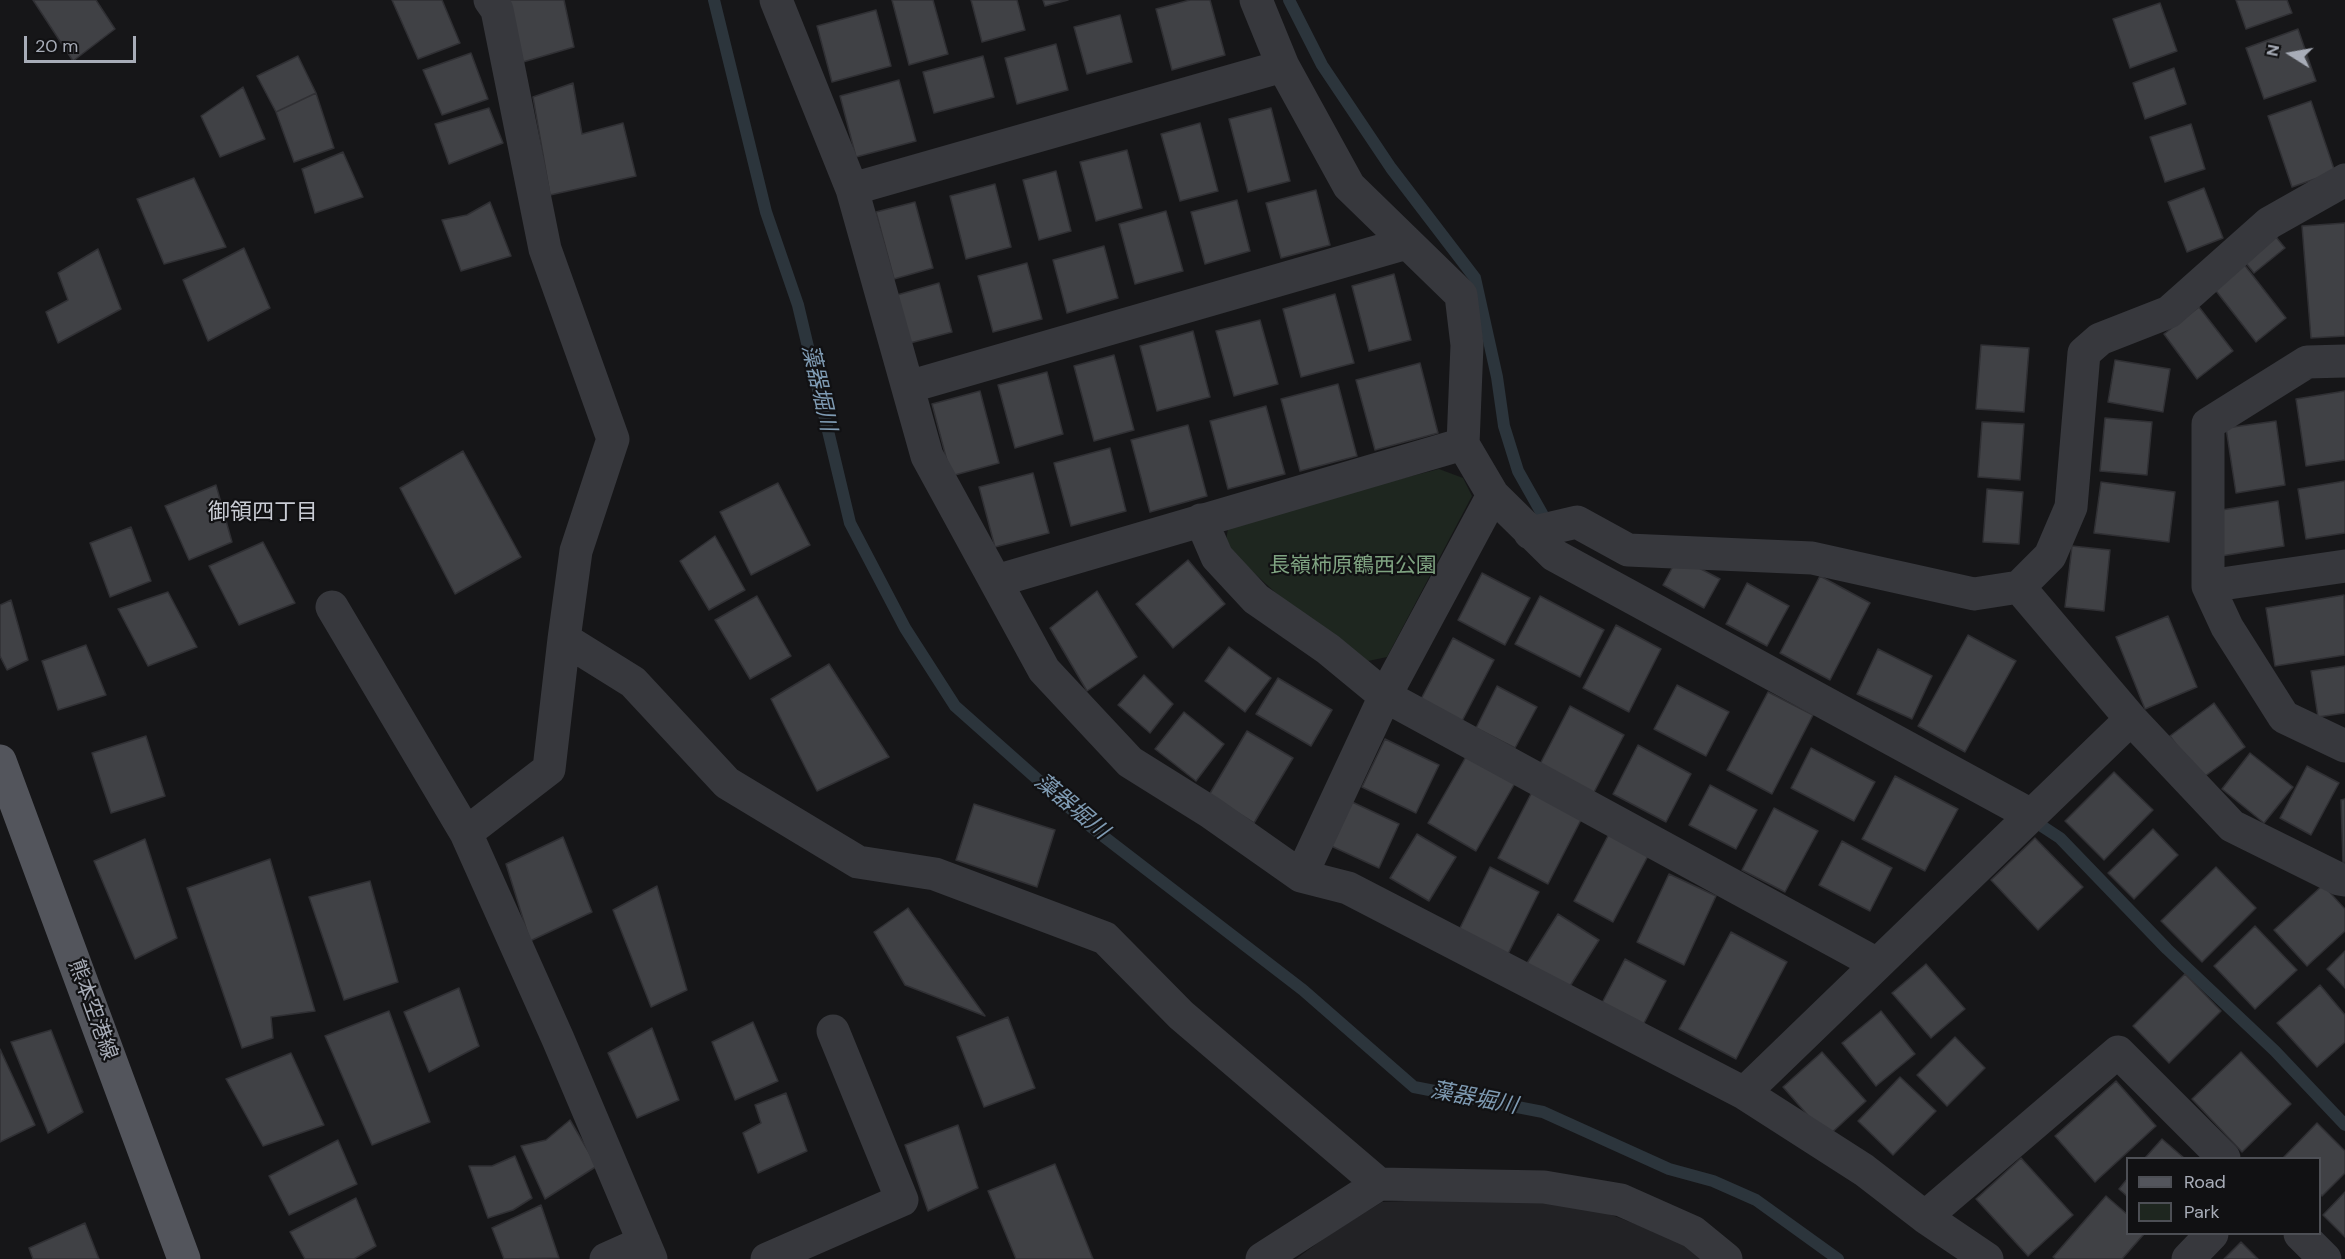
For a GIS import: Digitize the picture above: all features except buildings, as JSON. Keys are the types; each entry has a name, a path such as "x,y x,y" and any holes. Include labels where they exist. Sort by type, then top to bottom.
{"main road":[{"name":"熊本空港線","path":"0,761 9,809 184,1259"}],"street":[{"path":"466,833 549,769 576,551 613,439 545,249 497,10 490,0"},
{"path":"1256,0 1283,66 1349,186 1461,295 1467,345 1463,444 1493,495 1554,555 2031,815"},
{"path":"782,2 852,189 927,456 1044,670 1130,762 1210,812 1301,876 1348,888 1744,1093 1864,1170 1925,1217 1987,1259"},
{"path":"852,189 1283,66"},
{"path":"1530,533 1576,522 1628,550 1812,558 1974,594 2019,587 2050,556 2071,507 2084,353 2100,339 2169,312 2269,223 2345,180"},
{"path":"908,387 1407,243"},
{"path":"2345,361 2307,362 2208,424 2208,586 2227,627 2284,717 2345,746"},
{"path":"996,581 1463,444"},
{"path":"1301,876 1385,696 1493,495"},
{"path":"1201,520 1216,557 1256,599 1328,649 1385,696 1877,964"},
{"path":"2208,586 2345,566"},
{"path":"2019,587 2131,719 2232,826 2345,880"},
{"path":"332,607 466,833 648,1250 606,1259"},
{"path":"564,639 633,682 727,783 858,862 935,874 1106,938 1181,1015 1379,1184"},
{"path":"1744,1093 2131,719"},
{"path":"767,1259 902,1200 833,1031"},
{"path":"1925,1217 2118,1052 2223,1157"},
{"path":"1262,1259 1379,1184 1545,1187 1621,1200 1693,1232 1726,1259"},
{"path":"2188,1259 2210,1235"},
{"path":"2302,1235 2325,1259"}],"shaded area":[{"path":"1460,1199 1585,1205 1694,1246 1709,1259 1296,1259 1327,1236 1382,1202"}],"green space":[{"name":"長嶺柿原鶴西公園","path":"1439,469 1463,478 1472,496 1387,657 1368,661 1305,620 1225,546 1229,523"}],"waterway":[{"name":"藻器堀川","path":"714,0 766,212 798,305 850,523 905,628 955,706 1090,826 1303,990 1414,1087 1543,1112 1669,1169 1713,1181 1756,1200 1838,1259"},
{"path":"1289,0 1322,65 1391,168 1475,278 1497,377 1504,426 1518,471 1549,526"},
{"path":"2031,819 2060,838 2167,949 2275,1051 2345,1125"}],"district":[{"name":"御領四丁目","path":"263,513"}]}
